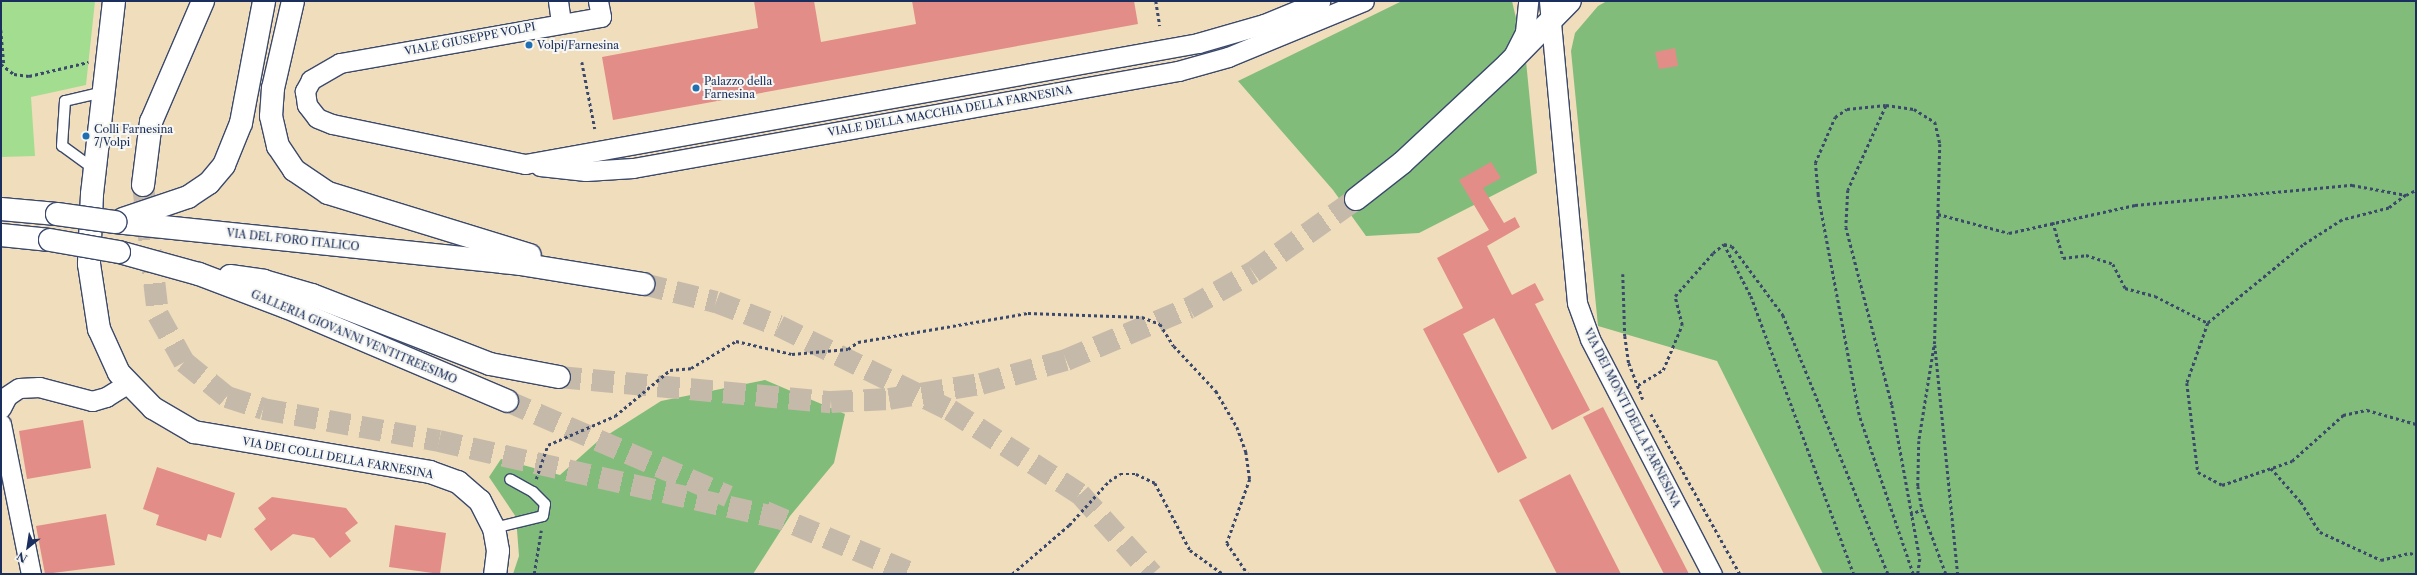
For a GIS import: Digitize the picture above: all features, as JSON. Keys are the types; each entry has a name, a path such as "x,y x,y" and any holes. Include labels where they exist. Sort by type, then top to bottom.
{"main road":[{"name":"VIA DEI COLLI DELLA FARNESINA","path":"114,1 94,169 90,229 92,297 103,344 127,384 162,416 194,432 447,478 473,493 494,528 498,551 495,574"},
{"path":"143,185 151,122 203,1"},
{"path":"115,222 188,197 209,183 224,165 241,123 264,1"},
{"path":"293,1 273,88 271,116 278,146 294,170 328,194 584,272 643,284"},
{"path":"1356,199 1402,163 1508,64 1550,10 1570,1"},
{"name":"VIA DEL FORO ITALICO","path":"1,209 584,272"},
{"path":"1,235 50,240 119,252 199,274 286,286 468,357 512,370 560,377"},
{"name":"GALLERIA GIOVANNI VENTITREESIMO","path":"199,274 286,307 507,401"}],"street":[{"path":"558,1 561,22"},
{"name":"VIALE DELLA MACCHIA DELLA FARNESINA","path":"525,164 1222,38 1320,1"},
{"name":"VIALE DELLA MACCHIA DELLA FARNESINA","path":"340,63 317,73 306,87 307,105 320,120 525,164 576,171 633,168 1178,71 1228,57 1364,1"},
{"path":"1508,64 1525,32 1528,1"},
{"name":"VIALE GIUSEPPE VOLPI","path":"340,63 561,22 599,9"},
{"name":"VIA DEI MONTI DELLA FARNESINA","path":"1550,10 1568,241 1577,303 1590,339 1712,574"},
{"path":"1089,61 1178,71"},
{"path":"1,408 7,396 19,388 39,387 92,400 106,397 127,384"},
{"path":"1,424 31,574"}],"lane":[{"path":"94,169 62,146 64,101 103,92"},
{"path":"494,528 543,516 545,504 533,492 510,479"}],"path":[{"path":"1156,1 1160,26"},
{"path":"1,30 2,64 14,74 29,76 93,61"},
{"path":"582,62 595,129"},
{"path":"1886,105 1848,190 1846,227 1892,405 1910,515 1920,559 1918,574"},
{"path":"1913,574 1859,415 1815,163 1835,117 1847,108 1886,105 1914,109 1936,122 1940,144 1935,341 1958,574"},
{"path":"1938,214 2009,232 2135,205 2352,185 2406,195"},
{"path":"2416,190 2406,195 2388,208 2342,220 2303,245 2208,323 2187,383 2198,472 2222,485 2292,461 2343,415 2367,410 2416,424"},
{"path":"2054,222 2063,258 2086,255 2113,264 2125,288 2154,296 2208,323"},
{"path":"1638,385 1663,370 1682,325 1675,296 1724,244"},
{"path":"1724,244 1751,296 1854,574"},
{"path":"1724,244 1732,246 1747,261 1783,315 1888,574"},
{"path":"1623,274 1625,336 1638,385 1740,574"},
{"path":"533,492 548,445 615,416 670,370 691,368 736,340 792,354 848,349 858,342 1020,314 1142,317 1160,324 1174,346 1216,391 1237,427 1246,452 1250,479 1228,543 1248,574"},
{"path":"1935,341 1919,442 1922,509 1946,574"},
{"path":"2270,468 2301,502 2320,532 2381,560 2410,553 2416,555"},
{"path":"1012,574 1069,525 1109,480 1120,474 1136,474 1155,483 1190,550 1223,574"},
{"path":"1910,515 1922,509"},
{"path":"534,574 543,516"}],"green space":[{"path":"1,1 95,1 86,85 31,97 35,156 1,157"},
{"path":"1402,1 1512,1 1526,61 1537,173 1419,233 1366,236 1333,190 1238,81"},
{"path":"1607,1 2416,1 2416,574 1823,574 1717,361 1598,326 1571,51 1575,33 1598,6"},
{"path":"765,380 845,414 834,463 790,516 753,574 513,574 519,556 516,517 489,477 501,459 560,475 598,441 661,401"}],"building":[{"name":"Palazzo della Farnesina","path":"754,1 814,1 821,42 916,24 912,1 1134,1 1138,24 613,120 602,57 758,28"},
{"path":"1675,48 1678,66 1659,69 1655,52"},
{"path":"1491,162 1501,178 1483,188 1504,223 1515,217 1520,227 1487,246 1512,295 1535,283 1544,300 1535,304 1590,410 1552,430 1494,318 1463,334 1527,458 1498,473 1423,329 1463,308 1437,258 1489,230 1459,180"},
{"path":"1603,407 1689,574 1664,574 1583,417"},
{"path":"83,420 91,468 27,479 19,431"},
{"path":"157,467 235,493 221,538 208,534 206,541 156,525 159,515 143,509"},
{"path":"1570,474 1621,574 1557,574 1519,500"},
{"path":"272,497 346,508 358,523 345,533 351,541 330,558 314,538 293,534 271,551 254,529 266,519 258,508"},
{"path":"106,514 115,565 45,574 36,526"},
{"path":"395,525 446,533 440,574 389,567"}],"tunnel":[{"path":"143,185 158,315 184,362 227,397 263,409 439,441 779,518"},
{"path":"559,377 831,402 889,399 981,384 1066,360 1189,308 1253,272 1356,199"},
{"path":"643,284 716,302 779,326 950,410 1080,494 1152,574"},
{"path":"507,401 728,496"},
{"path":"765,512 913,574"}],"place":[{"name":"Volpi/Farnesina","path":"529,45"},
{"name":"Palazzo della Farnesina","path":"696,88"},
{"name":"Colli Farnesina 7/Volpi","path":"86,136"}]}
